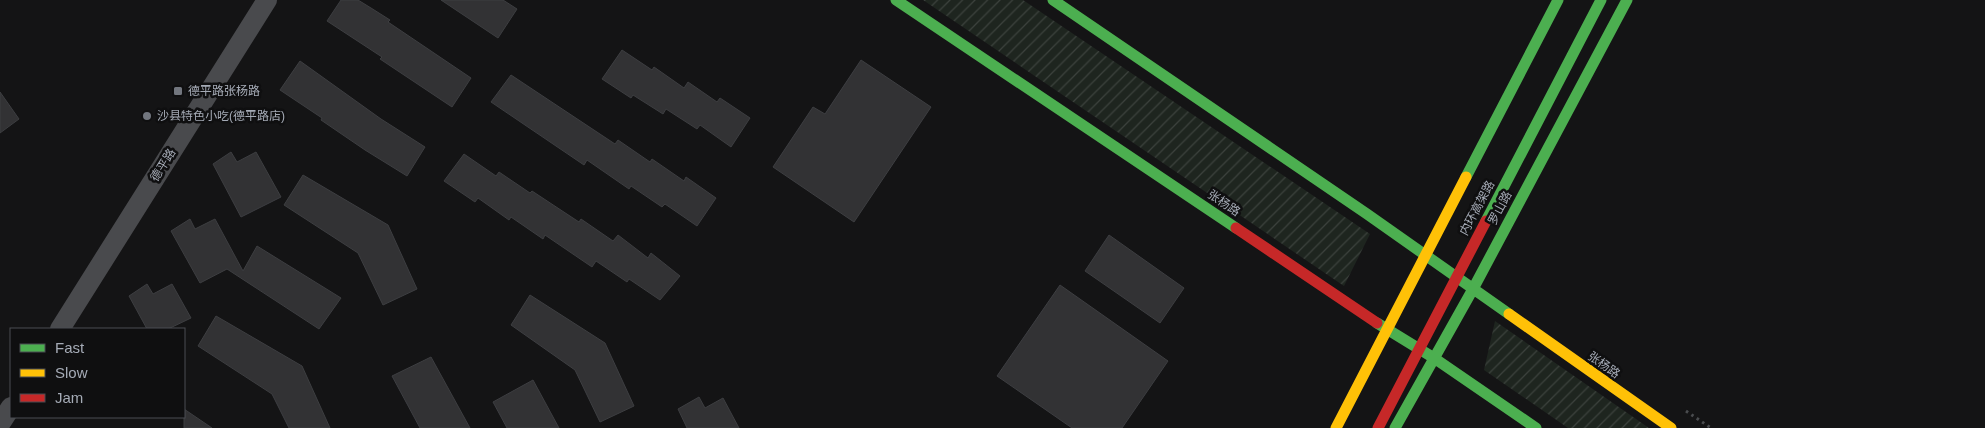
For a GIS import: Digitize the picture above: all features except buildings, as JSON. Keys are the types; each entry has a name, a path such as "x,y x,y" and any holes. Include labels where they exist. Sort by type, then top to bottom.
{"main road":[{"name":"张杨路","path":"896,0 1536,428"},
{"name":"张杨路","path":"1053,0 1419,251 1671,428"},
{"name":"内环高架路","path":"1336,428 1558,0"},
{"name":"内环高架路","path":"1378,428 1601,0"},
{"name":"罗山路","path":"1395,428 1473,289 1626,0"},
{"path":"1326,428 1419,251 1502,84"}],"street":[{"name":"德平路","path":"61,328 267,0"},
{"path":"0,424 10,408"}],"shaded area":[{"path":"923,0 1023,0 1370,234 1344,286"},
{"path":"1495,321 1649,428 1568,428 1484,370"}],"traffic: fast":[{"path":"896,0 1236,228"},
{"path":"1053,0 1367,214 1509,314"},
{"path":"1466,177 1558,0"},
{"path":"1486,221 1601,0"},
{"path":"1395,428 1473,289 1627,0"},
{"path":"1377,323 1434,358 1536,428"}],"traffic: slow":[{"path":"1336,428 1466,177"},
{"path":"1509,314 1671,428"}],"traffic: jam":[{"path":"1378,428 1486,221"},
{"path":"1236,228 1377,323"}],"place":[{"name":"德平路张杨路","path":"178,91"},
{"name":"沙县特色小吃(德平路店)","path":"147,116"}]}
